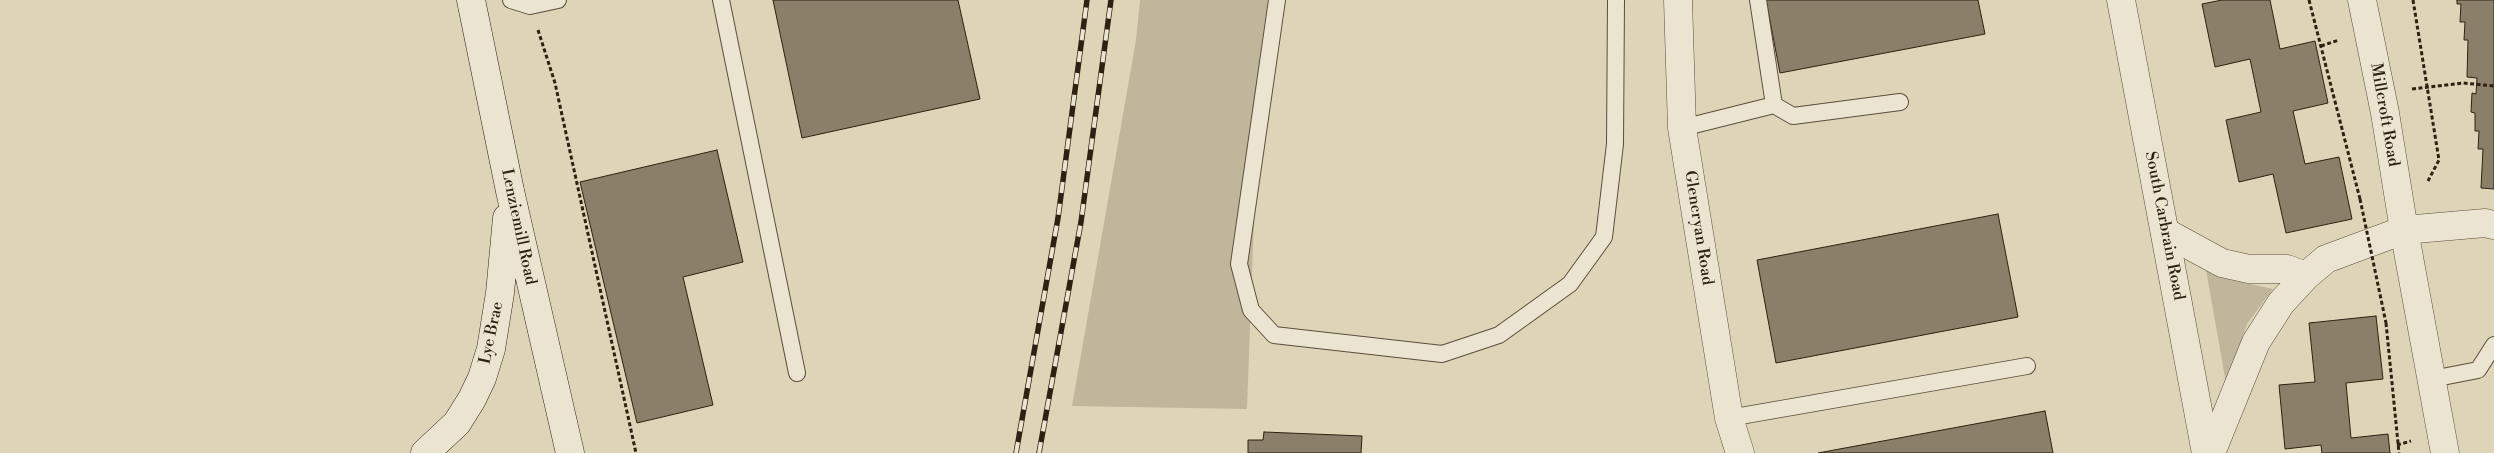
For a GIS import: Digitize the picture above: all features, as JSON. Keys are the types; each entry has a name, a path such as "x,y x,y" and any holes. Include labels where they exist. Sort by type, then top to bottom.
{"street":[{"name":"Lenziemill Road","path":"471,0 510,191 567,445"},
{"name":"Glencryan Road","path":"1678,0 1682,128 1729,418 1740,453"},
{"name":"South Carbrain Road","path":"2121,0 2206,453"},
{"name":"Millcroft Road","path":"2362,0 2382,96 2404,230 2445,453"},
{"name":"Lye Brae","path":"425,453 457,423 482,378 491,349 500,293 510,191"},
{"path":"2211,453 2256,342 2281,303 2326,258 2404,230 2484,223 2494,225"},
{"path":"2165,232 2222,263 2249,269 2287,269 2306,276"}],"lane":[{"path":"510,0 530,6 558,0"},
{"path":"721,0 797,374"},
{"path":"1277,0 1239,264 1251,310 1274,335 1442,354 1499,335 1570,284 1604,237 1615,144 1616,0"},
{"path":"1758,0 1774,105"},
{"path":"1682,128 1774,105 1793,116 1900,102"},
{"path":"2432,379 2478,370 2494,345"},
{"path":"1729,418 2026,366"}],"path":[{"path":"2309,0 2360,200 2386,323 2399,453"},
{"path":"2398,194 2424,189 2439,160 2413,0"},
{"path":"530,6 555,83 636,453"},
{"path":"2382,96 2428,85 2463,82 2494,86"}],"shaded area":[{"path":"1140,0 1268,0 1260,56 1247,409 1072,406 1136,40"},
{"path":"2206,270 2219,277 2273,289 2247,324 2226,383"}],"building":[{"path":"773,0 958,0 980,99 802,138"},
{"path":"1766,0 1978,0 1985,34 1780,73"},
{"path":"2222,0 2270,0 2280,49 2315,41 2328,103 2293,111 2305,164 2339,157 2352,219 2286,233 2273,174 2239,182 2226,120 2261,112 2250,59 2215,67 2202,4"},
{"path":"2457,0 2494,0 2494,189 2481,188 2483,149 2478,149 2479,131 2475,131 2475,113 2471,112 2472,93 2476,94 2477,78 2467,77 2468,40 2464,40 2465,22 2460,22 2461,4 2457,4"},
{"path":"717,150 743,262 683,277 713,405 637,423 580,182"},
{"path":"1998,214 2018,317 1776,363 1757,260"},
{"path":"2376,316 2383,379 2346,383 2351,438 2388,434 2390,453 2322,453 2321,445 2285,449 2279,385 2315,382 2309,323"},
{"path":"2045,411 2053,453 1818,453"},
{"path":"1264,432 1362,436 1361,453 1248,453 1248,440 1263,440"}],"railway":[{"path":"1016,453 1058,218 1087,0"},
{"path":"1039,453 1081,222 1111,0"}]}
